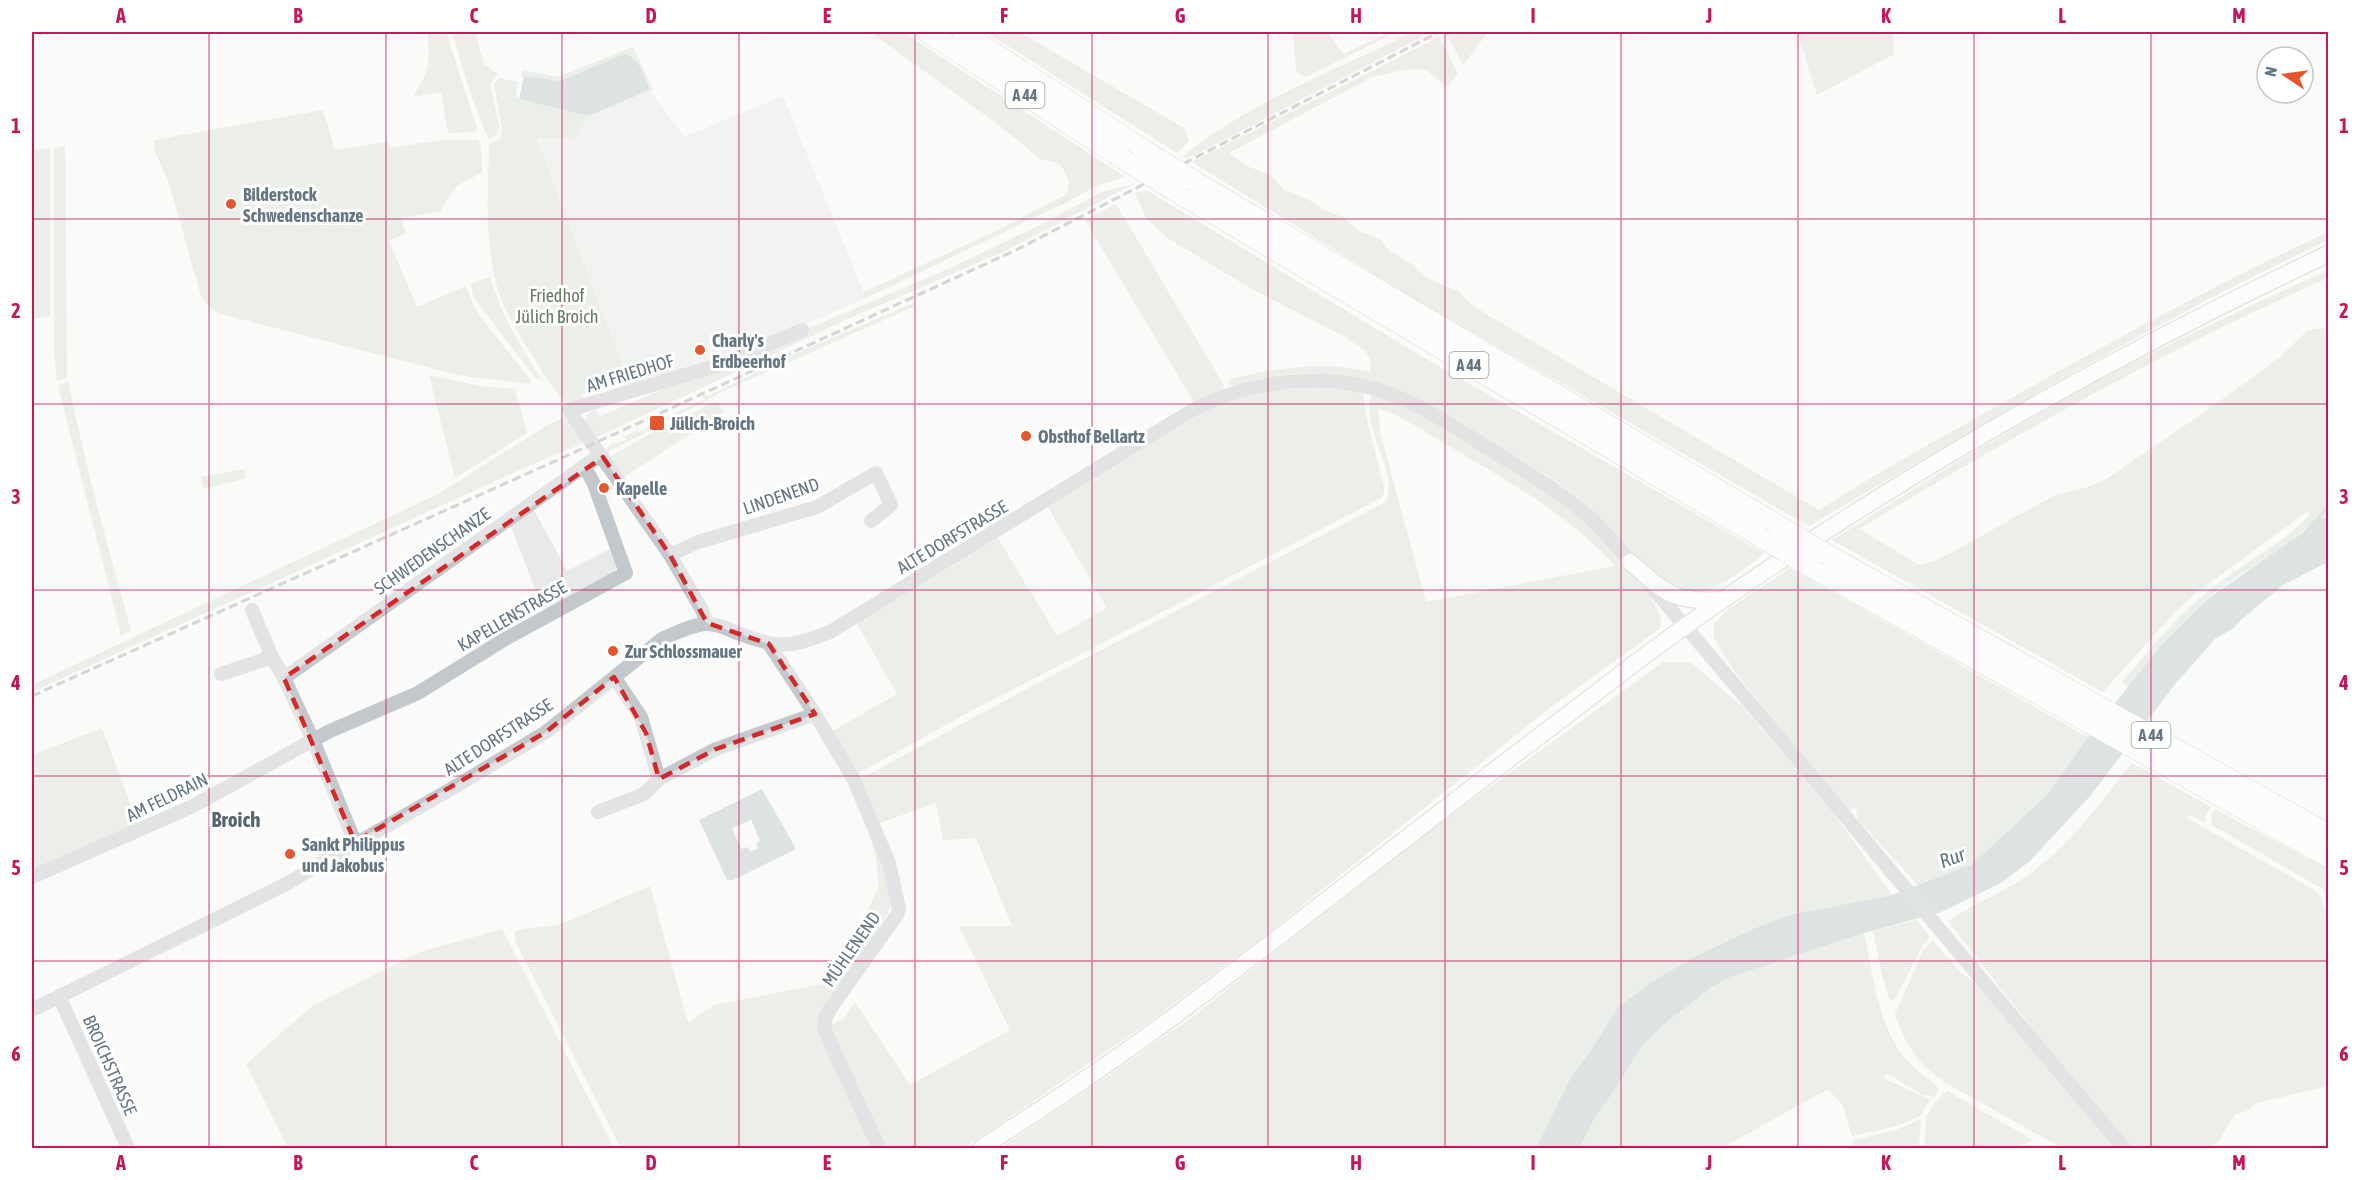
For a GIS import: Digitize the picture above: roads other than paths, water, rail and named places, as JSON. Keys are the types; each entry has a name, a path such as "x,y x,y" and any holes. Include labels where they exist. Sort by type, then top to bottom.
{"highway":[{"name":"A 44","path":"927,32 1178,193 1811,567 2034,681"},
{"name":"A 44","path":"962,32 1196,182 1778,525 2034,681 2255,805 2328,857"},
{"name":"A 44","path":"2255,805 2328,834"}],"main road":[{"path":"981,1149 1185,1008 1433,816 1685,626 1724,600 1929,467 2077,382 2328,254"},
{"path":"1630,562 1663,591 1675,597 1724,600"}],"street":[{"name":"AM FRIEDHOF","path":"603,457 569,411 725,363 802,330"},
{"name":"ALTE DORFSTRASSE","path":"32,1010 284,885 439,796 546,732 662,639 684,629 707,623 769,644 795,645 830,632 1193,410 1242,390 1281,382 1332,381 1385,392 1409,401 1574,504 1592,519 1859,831 2124,1149"},
{"name":"SCHWEDENSCHANZE","path":"284,678 592,460 603,457"},
{"path":"603,457 670,555 702,610 707,623"},
{"name":"KAPELLENSTRASSE","path":"313,740 418,693 505,639 626,573 594,484 585,467"},
{"name":"LINDENEND","path":"670,555 698,542 817,507 876,472 891,505 871,521"},
{"path":"252,610 272,657 313,740 355,843"},
{"name":"MÜHLENEND","path":"769,644 853,778 890,863 899,909 897,915 830,1009 825,1019 824,1029 879,1149"},
{"path":"220,674 272,657"},
{"path":"614,677 641,717 659,779"},
{"path":"598,812 644,794 659,779 716,749 815,714"},
{"name":"AM FELDRAIN","path":"32,877 191,807 313,740"},
{"name":"BROICHSTRASSE","path":"59,996 128,1149"}],"waterway":[{"path":"2318,520 2328,504"}],"railway":[{"path":"32,696 582,449 1016,250 1439,32"}],"place":[{"name":"Bilderstock Schwedenschanze","path":"231,204"},
{"name":"Charly's Erdbeerhof","path":"700,350"},
{"name":"Jülich-Broich","path":"657,423"},
{"name":"Obsthof Bellartz","path":"1026,436"},
{"name":"Kapelle","path":"604,488"},
{"name":"Zur Schlossmauer","path":"613,651"},
{"name":"Sankt Philippus und Jakobus","path":"290,854"}],"district":[{"name":"Broich","path":"236,819"}],"park label":[{"name":"Friedhof Jülich Broich","path":"557,305"}],"water label":[{"name":"Rur","path":"1952,857"}]}
